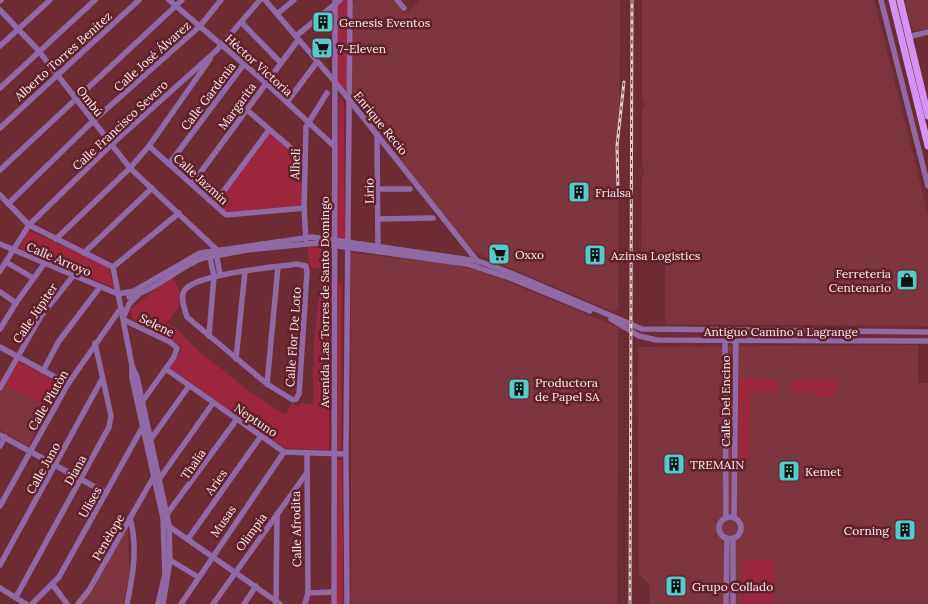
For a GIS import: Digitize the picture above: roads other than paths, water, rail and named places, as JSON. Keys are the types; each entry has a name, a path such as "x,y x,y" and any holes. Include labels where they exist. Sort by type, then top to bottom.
{"main road":[{"path":"892,0 928,146"},
{"path":"900,0 928,116"}],"street":[{"path":"0,46 50,0"},
{"path":"0,88 38,50 95,0"},
{"name":"Alberto Torres Benitez","path":"0,128 139,0"},
{"name":"Héctor Victoria","path":"169,0 222,44 335,147"},
{"path":"0,170 182,0"},
{"name":"Calle José Álvarez","path":"8,204 93,121 200,26 222,0"},
{"name":"Calle Francisco Severo","path":"0,271 29,225 111,144 216,51 260,0"},
{"name":"Enrique Recio","path":"265,0 335,82 478,264"},
{"path":"277,14 294,0"},
{"name":"Avenida Las Torres de Santo Domingo","path":"347,604 346,454 350,0"},
{"path":"398,0 404,8"},
{"path":"881,0 928,186"},
{"name":"Avenida Las Torres de Santo Domingo","path":"334,604 336,1"},
{"name":"Margarita","path":"192,184 281,63 297,38 336,1"},
{"name":"Ombú","path":"0,10 38,50 130,168 179,213 210,250 216,252"},
{"path":"241,22 281,63"},
{"path":"908,36 928,32"},
{"path":"56,239 130,168 149,146 216,51"},
{"path":"287,102 317,62"},
{"name":"Calle Gardenia","path":"170,164 244,64"},
{"name":"Alhelí","path":"306,240 304,208 308,123 328,92"},
{"path":"247,110 305,160"},
{"path":"214,204 269,130"},
{"name":"Lirio","path":"377,136 379,189 378,246"},
{"name":"Calle Jazmín","path":"149,146 224,213 230,215 304,208"},
{"path":"84,253 152,188"},
{"path":"379,189 410,189"},
{"path":"0,195 29,225 113,267 121,296 121,307 132,366 160,478 170,560 163,604"},
{"path":"113,267 179,213"},
{"path":"379,218 433,218"},
{"path":"121,296 134,291 184,260 210,250 216,252 306,240 478,264"},
{"name":"Calle Arroyo","path":"0,244 121,296"},
{"path":"348,245 378,246 478,264"},
{"path":"210,250 217,275"},
{"path":"123,319 129,304 141,293 210,250"},
{"path":"209,336 217,275 216,252"},
{"path":"6,262 34,278"},
{"path":"0,328 16,302 44,264"},
{"name":"Calle Flor De Loto","path":"267,384 288,399 294,400 299,394 307,272 306,266 299,264 278,267"},
{"name":"Antiguo Camino a Lagrange","path":"478,264 511,273 635,327 666,331 928,332"},
{"name":"Antiguo Camino a Lagrange","path":"478,264 612,320 635,334 651,340 928,341"},
{"path":"278,267 267,384 187,317 183,306 183,294 187,287 217,275 278,267"},
{"path":"236,359 245,271"},
{"path":"334,283 340,275 348,279"},
{"name":"Calle Júpiter","path":"0,388 41,316 73,276"},
{"path":"43,371 59,341 100,287"},
{"path":"109,291 121,307"},
{"path":"0,292 16,302"},
{"path":"121,296 141,293"},
{"name":"Calle Plutòn","path":"0,506 68,384 121,307"},
{"name":"Selene","path":"123,319 174,344 177,352 142,402"},
{"name":"Calle Del Encino","path":"734,518 736,330"},
{"path":"666,331 666,340"},
{"name":"Calle Del Encino","path":"725,331 726,518"},
{"name":"Diana","path":"16,597 82,479 110,423 95,344"},
{"path":"0,347 68,384"},
{"path":"132,366 132,378 142,428 165,520 165,574 158,604"},
{"name":"Neptuno","path":"166,369 284,452 346,454"},
{"name":"Calle Juno","path":"0,566 57,465 102,379"},
{"path":"151,439 189,386"},
{"path":"160,478 213,403"},
{"name":"Thalía","path":"165,520 237,420"},
{"name":"Ulises","path":"32,604 53,585 142,428"},
{"path":"0,446 2,436 106,493"},
{"name":"Aries","path":"188,539 261,436"},
{"name":"Musas","path":"181,604 284,452"},
{"name":"Calle Afrodita","path":"305,604 308,593 307,454"},
{"path":"726,472 735,472"},
{"name":"Olimpia","path":"214,604 234,572 306,474"},
{"name":"Penèlope","path":"78,604 89,590 153,478"},
{"path":"277,514 277,603"},
{"path":"127,604 134,568 134,533 130,518"},
{"path":"726,518 734,518 739,522 738,534 730,538 720,531 722,521 726,518"},
{"path":"165,520 188,539 256,586 277,603"},
{"path":"726,604 730,538"},
{"path":"730,538 733,604"},
{"path":"170,560 198,577"},
{"path":"53,585 67,604"},
{"path":"244,604 256,586"},
{"path":"0,588 26,604"},
{"path":"308,593 333,592"}],"railway":[{"path":"630,604 632,0"},
{"path":"618,190 617,146 624,82"}],"place":[{"name":"Genesis Eventos","path":"323,22"},
{"name":"7-Eleven","path":"322,48"},
{"name":"Frialsa","path":"579,192"},
{"name":"Oxxo","path":"499,254"},
{"name":"Azinsa Logistics","path":"595,255"},
{"name":"Ferreteria Centenario","path":"907,280"},
{"name":"Productora de Papel SA","path":"519,389"},
{"name":"TREMAIN","path":"674,464"},
{"name":"Kemet","path":"789,471"},
{"name":"Corning","path":"905,530"},
{"name":"Grupo Collado","path":"676,586"}]}
